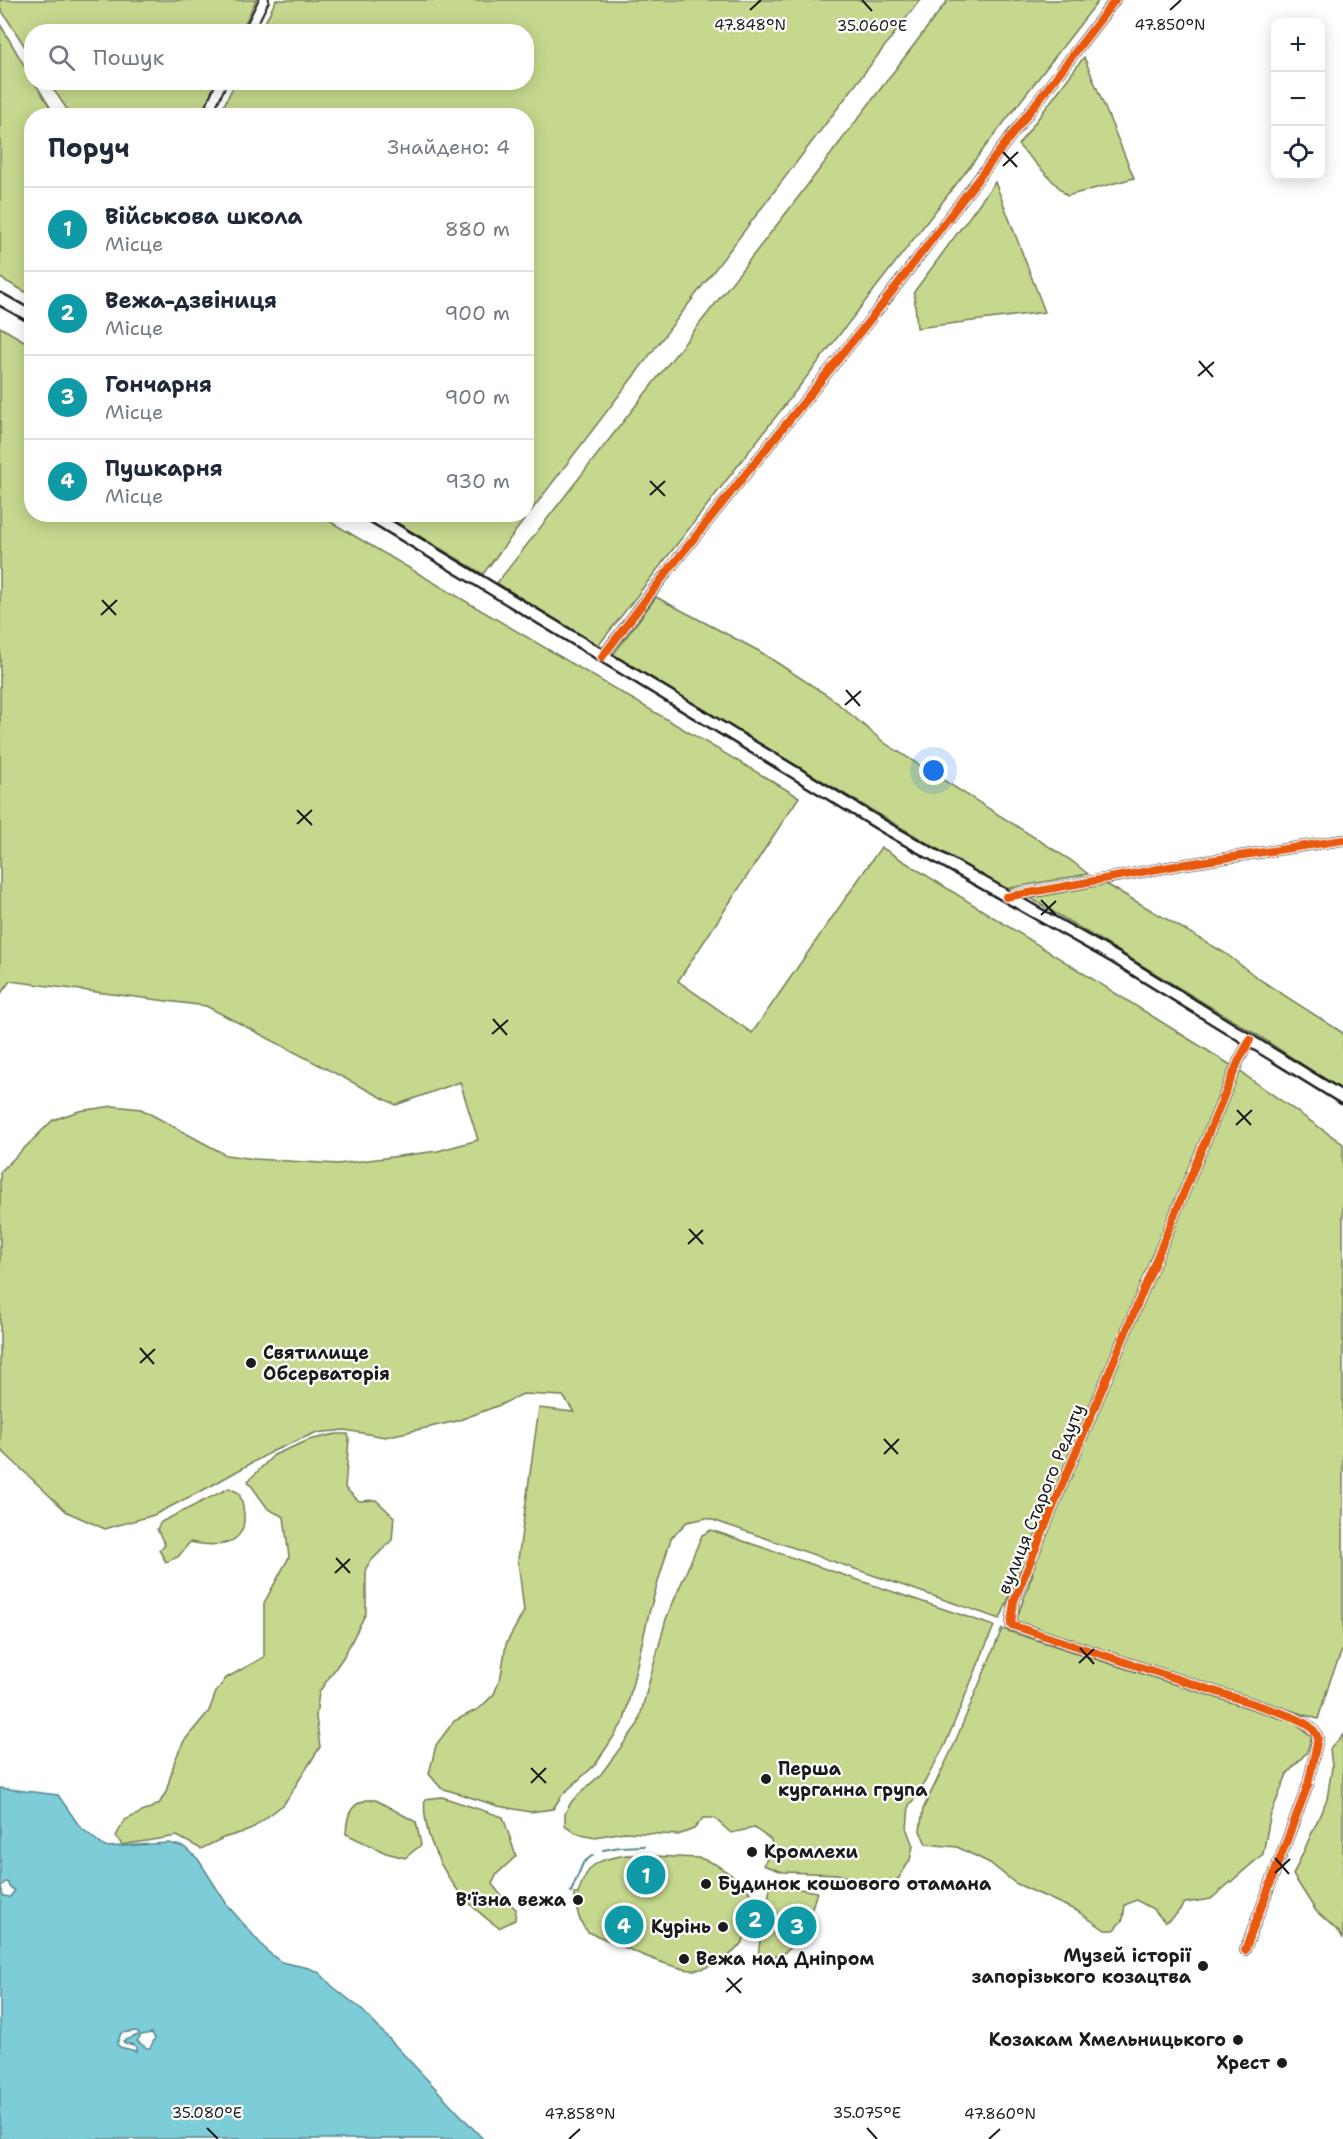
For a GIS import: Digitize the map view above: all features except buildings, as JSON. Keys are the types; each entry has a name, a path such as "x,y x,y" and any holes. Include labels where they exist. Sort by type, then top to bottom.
{"main road":[{"path":"0,299 24,312"},
{"path":"382,522 888,829 1116,958 1343,1098"}],"street":[{"path":"252,24 264,0"},
{"path":"602,657 880,306 1115,0"},
{"path":"210,108 218,90"},
{"path":"1006,897 1168,867 1343,840"},
{"name":"вулиця Старого Редуту","path":"1245,1950 1308,1785 1318,1738 1316,1732 1303,1721 1282,1713 1011,1625 1014,1601 1239,1060 1250,1040"}],"green space":[{"path":"0,0 256,0 244,24 24,24 24,45 0,8"},
{"path":"276,0 920,0 534,507 534,108 222,108 232,90 534,90 534,24 264,24"},
{"path":"948,0 1099,0 598,646 497,583 790,208"},
{"path":"0,24 24,65 24,90 39,90 51,108 24,108 24,291 0,278"},
{"path":"1084,57 1134,178 1067,196 1018,145"},
{"path":"54,90 214,90 205,108 66,108"},
{"path":"995,182 1045,312 917,328 914,292"},
{"path":"0,327 24,341 24,522 331,522 799,797 678,981 752,1033 881,847 1229,1064 1343,1144 1343,1648 1318,1719 1015,1623 1033,1573 1021,1569 1000,1619 707,1518 687,1522 671,1538 649,1613 624,1721 595,1765 562,1795 553,1809 530,1812 498,1806 441,1788 429,1774 436,1745 454,1721 480,1708 494,1694 501,1676 506,1644 524,1611 518,1560 539,1408 574,1412 563,1396 523,1394 457,1421 385,1437 345,1430 315,1433 273,1451 154,1515 105,1529 67,1512 0,1449 0,1172 53,1120 79,1111 113,1106 141,1109 226,1155 338,1164 438,1151 478,1140 460,1082 396,1105 206,1006 10,981 0,995"},
{"path":"396,522 523,522 483,574"},
{"path":"656,597 759,651 830,697 886,744 1072,861 1088,874 1005,889 612,656"},
{"path":"1101,881 1225,953 1259,979 1343,1033 1343,1091 1259,1036 1027,896"},
{"path":"336,1434 348,1434 349,1439 345,1488 359,1501 376,1500 394,1517 392,1540 366,1568 366,1613 344,1656 319,1692 316,1717 320,1747 284,1804 250,1830 223,1838 201,1849 177,1836 122,1845 116,1836 125,1820 159,1804 166,1792 175,1760 184,1741 209,1711 216,1692 226,1678 264,1657 264,1603 289,1557 284,1517 268,1509 248,1481 274,1455 309,1440"},
{"path":"229,1488 239,1493 243,1508 242,1531 228,1542 205,1544 190,1542 178,1557 166,1562 159,1550 165,1545 157,1529 161,1522"},
{"path":"711,1530 994,1626 945,1745 917,1796 909,1805 907,1830 913,1846 910,1860 899,1878 886,1886 874,1887 837,1874 783,1872 763,1865 773,1850 771,1840 754,1828 731,1833 714,1818 703,1818 694,1829 678,1835 624,1832 595,1837 576,1833 565,1825 565,1813 572,1801 601,1774 638,1724 666,1619 702,1535"},
{"path":"1002,1629 1292,1722 1312,1736 1307,1752 1287,1774 1270,1817 1263,1854 1211,1899 1185,1903 1174,1917 1165,1922 1153,1909 1136,1900 1125,1905 1123,1919 1114,1930 1105,1930 1077,1911 1015,1883 990,1863 957,1847 926,1844 920,1831 923,1809 953,1747"},
{"path":"1343,1735 1343,1939 1340,1933 1316,1911 1293,1875 1327,1799 1332,1767 1330,1749"},
{"path":"442,1797 503,1817 516,1856 497,1874 492,1884 516,1909 515,1920 499,1928 465,1899 448,1876 434,1850 425,1813 425,1799"},
{"path":"367,1800 376,1800 416,1822 421,1845 405,1858 386,1853 346,1834 350,1812 356,1805"},
{"path":"627,1855 700,1858 715,1864 742,1882 753,1897 753,1911 766,1912 770,1888 776,1885 817,1892 804,1930 793,1946 785,1952 769,1958 758,1956 762,1926 749,1924 739,1947 727,1957 706,1968 692,1970 655,1960 588,1932 581,1923 577,1904 574,1903 574,1894 578,1894 585,1876 601,1861"}],"water":[{"path":"0,1788 58,1795 80,1827 105,1847 169,1843 184,1847 198,1859 228,1906 267,1951 281,1962 309,1968 320,1973 332,1986 361,2009 483,2139 0,2139","holes":["5,1882 15,1890 10,1897 3,1896 1,1886","136,2031 139,2033 123,2041 134,2045 137,2048 136,2051 117,2044 121,2033","152,2033 155,2038 150,2048 137,2041 141,2035"]}],"waterway":[{"path":"603,1850 644,1846"},
{"path":"571,1892 583,1863 593,1855"}],"cycle path":[{"path":"602,657 667,572 881,306 1115,0"},
{"path":"1006,897 1180,865 1343,840"},
{"path":"1245,1950 1308,1785 1318,1738 1316,1733 1303,1722 1282,1713 1011,1625 1014,1601 1239,1060 1250,1040"}],"place":[{"name":"Святилище Обсерваторія","path":"251,1363"},
{"name":"Перша курганна група","path":"766,1779"},
{"name":"Кромлехи","path":"752,1852"},
{"name":"Військова школа","path":"646,1875"},
{"name":"Будинок кошового отамана","path":"706,1884"},
{"name":"В'їзна вежа","path":"578,1900"},
{"name":"Вежа-дзвіниця","path":"755,1919"},
{"name":"Пушкарня","path":"624,1925"},
{"name":"Гончарня","path":"797,1926"},
{"name":"Курінь","path":"723,1927"},
{"name":"Вежа над Дніпром","path":"684,1959"},
{"name":"Музей історії запорізького козацтва","path":"1203,1966"},
{"name":"Козакам Хмельницького","path":"1238,2040"},
{"name":"Хрест","path":"1282,2063"}]}
